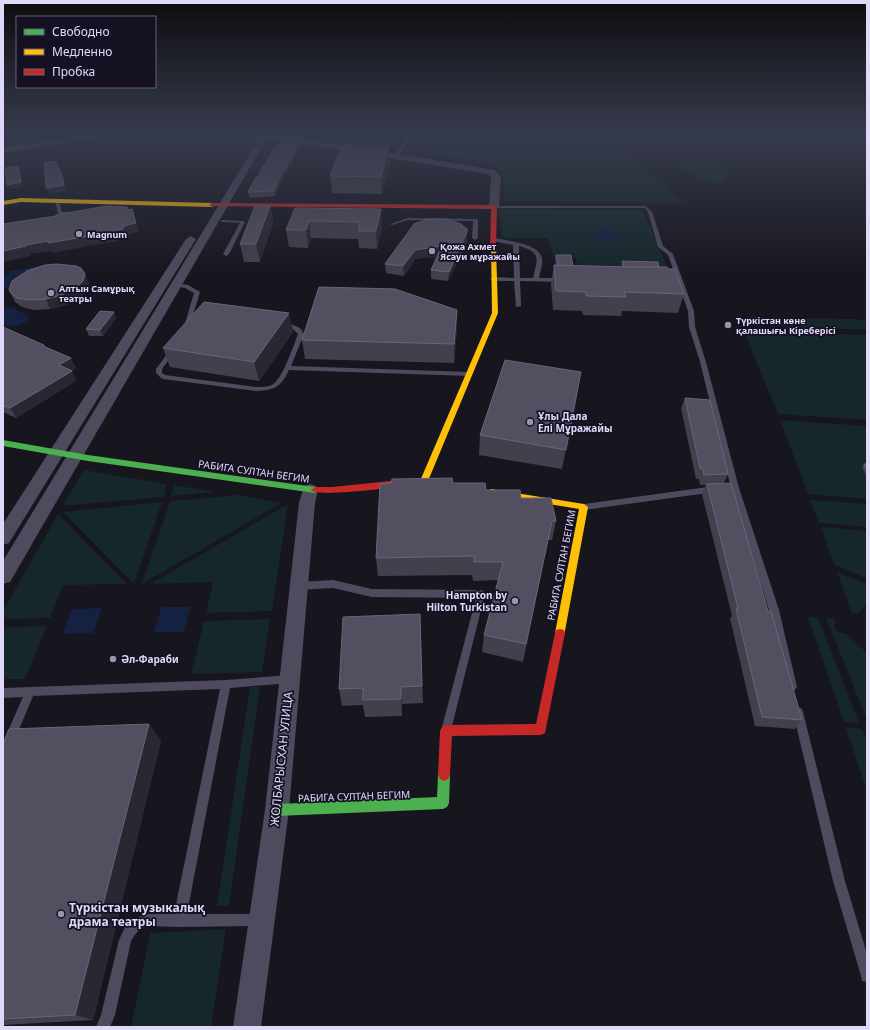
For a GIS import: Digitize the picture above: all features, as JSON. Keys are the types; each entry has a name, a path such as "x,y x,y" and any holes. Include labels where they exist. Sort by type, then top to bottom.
{"street":[{"path":"3,577 176,285 231,181"},
{"path":"470,374 495,313 493,278 496,181"},
{"path":"3,203 21,200 494,207"},
{"path":"3,538 218,204"},
{"name":"РАБИГА СУЛТАН БЕГИМ","path":"3,443 75,456 310,490 332,490 428,481 470,374"},
{"name":"ЖОЛБАРЫСХАН УЛИЦА","path":"247,1027 277,810 310,490"},
{"name":"РАБИГА СУЛТАН БЕГИМ","path":"277,810 443,803 446,731 541,729 584,507 485,491"}],"lane":[{"path":"57,201 60,214 80,214"},
{"path":"98,208 111,202"},
{"path":"427,219 428,207"},
{"path":"494,207 646,207 652,218 661,247 670,254 690,311 692,327 703,362 728,488 774,610 839,881 867,976"},
{"path":"392,224 408,219 476,220 475,238"},
{"path":"224,221 242,222 226,254"},
{"path":"495,240 531,248 538,254 540,260 536,279"},
{"path":"516,244 518,306"},
{"path":"493,278 572,280"},
{"path":"176,285 186,286 197,292 188,325 182,336"},
{"path":"191,315 198,316"},
{"path":"176,346 159,369 159,373 163,377 256,389 269,388 280,383 301,334 295,327 276,324"},
{"path":"287,368 470,374"},
{"path":"584,507 706,489 728,488"},
{"path":"299,586 333,584 372,593 481,594 446,731"},
{"path":"3,693 226,684 290,679"},
{"path":"179,920 226,684"},
{"path":"3,754 30,692"},
{"path":"103,1027 108,1015 125,940 130,929 137,923 146,920 262,920"}],"shaded area":[{"path":"503,181 659,181 683,203 504,201"},
{"path":"705,181 725,181 719,183"},
{"path":"499,209 643,210 667,267 577,266 576,258 553,257 548,238 502,238"},
{"path":"746,317 854,319 867,321 867,330 749,325"},
{"path":"743,329 867,335 867,420 778,414"},
{"path":"780,420 867,426 867,499 808,494"},
{"path":"84,470 167,484 164,497 63,506"},
{"path":"174,485 216,492 171,496"},
{"path":"238,495 282,503 142,584 170,501"},
{"path":"810,500 867,504 867,527 819,523"},
{"path":"162,502 134,584 63,512"},
{"path":"288,504 272,611 206,613 213,582 150,584"},
{"path":"58,514 127,584 63,585 50,618 3,619 3,611"},
{"path":"821,527 867,531 867,578 834,565"},
{"path":"837,572 867,584 867,604 858,614 852,613"},
{"path":"808,617 818,618 859,723 844,722"},
{"path":"826,618 834,618 836,623 834,627 836,630 840,633 845,633 867,653 867,720"},
{"path":"270,619 262,672 191,674 204,621"},
{"path":"47,626 25,679 3,679 3,627"},
{"path":"250,687 260,687 229,906 217,906"},
{"path":"846,727 862,729 867,742 867,792"},
{"path":"226,929 211,1027 131,1027 150,933"}],"water":[{"path":"601,229 614,230 620,234 621,238 610,242 601,241 594,237 593,233"},
{"path":"58,264 11,284 3,291 3,275 8,274 10,271"},
{"path":"12,307 28,316 29,319 24,323 17,325 3,325 3,308"},
{"path":"161,607 191,607 184,632 154,632"},
{"path":"102,608 93,633 62,634 72,609"}],"building":[{"path":"7,181 21,181 21,182 7,185"},
{"path":"45,181 63,181 64,185 46,188"},
{"path":"254,181 278,181 274,191 248,192"},
{"path":"106,206 127,207 128,210 132,209 136,223 127,225 123,227 123,229 113,232 48,243 48,241 3,251 3,224 56,216"},
{"path":"255,206 270,206 256,244 240,244"},
{"path":"295,208 381,209 376,231 358,231 360,222 309,221 306,230 286,230"},
{"name":"Қожа Ахмет Ясауи мұражайы","path":"428,219 446,219 461,224 467,229 449,272 431,270 442,246 415,250 403,266 385,264 414,224"},
{"path":"556,255 571,255 573,266 558,265"},
{"path":"622,261 658,262 659,267 624,267"},
{"name":"Алтын Самұрық театры","path":"57,264 81,268 85,274 83,281 75,289 62,295 46,299 30,300 17,298 10,292 9,289 12,281 27,271 45,265"},
{"path":"554,265 667,267 668,269 675,269 684,294 624,292 626,297 586,296 586,292 556,291"},
{"path":"319,287 395,289 457,310 454,344 302,340"},
{"path":"204,302 289,313 254,362 163,348"},
{"path":"100,311 114,312 100,330 86,329"},
{"path":"3,327 71,358 59,365 72,371 10,408 3,405"},
{"path":"505,360 581,372 566,450 480,435"},
{"path":"685,398 710,400 728,474 704,475 703,469 700,468"},
{"path":"452,478 453,483 485,483 486,490 520,490 521,498 551,498 556,521 552,521 526,644 484,635 503,562 474,562 474,556 376,558 380,484 391,483 392,479"},
{"path":"731,483 768,611 771,611 802,720 762,717 736,609 738,609 707,484"},
{"path":"420,614 422,686 401,687 401,699 363,700 363,688 339,689 343,617"},
{"name":"Түркістан музыкалық драма театры","path":"149,724 75,1015 3,1019 3,744 9,729"}],"traffic: fast":[{"path":"3,443 88,458 315,490"},
{"path":"277,810 443,803 444,775"}],"traffic: slow":[{"path":"3,203 21,200 212,205"},
{"path":"424,481 495,313 493,247"},
{"path":"491,492 584,507 560,633"}],"traffic: jam":[{"path":"212,205 494,207 493,247"},
{"path":"315,490 332,490 410,482"},
{"path":"444,775 446,731 541,729 560,633"}],"place":[{"name":"Magnum","path":"79,234"},
{"name":"Қожа Ахмет Ясауи мұражайы","path":"432,251"},
{"name":"Алтын Самұрық театры","path":"51,293"},
{"name":"Түркістан көне қалашығы Кіреберісі","path":"728,325"},
{"name":"Ұлы Дала Елі Мұражайы","path":"530,422"},
{"name":"Hampton by Hilton Turkistan","path":"515,601"},
{"name":"Әл-Фараби","path":"113,659"},
{"name":"Түркістан музыкалық драма театры","path":"61,914"}]}
